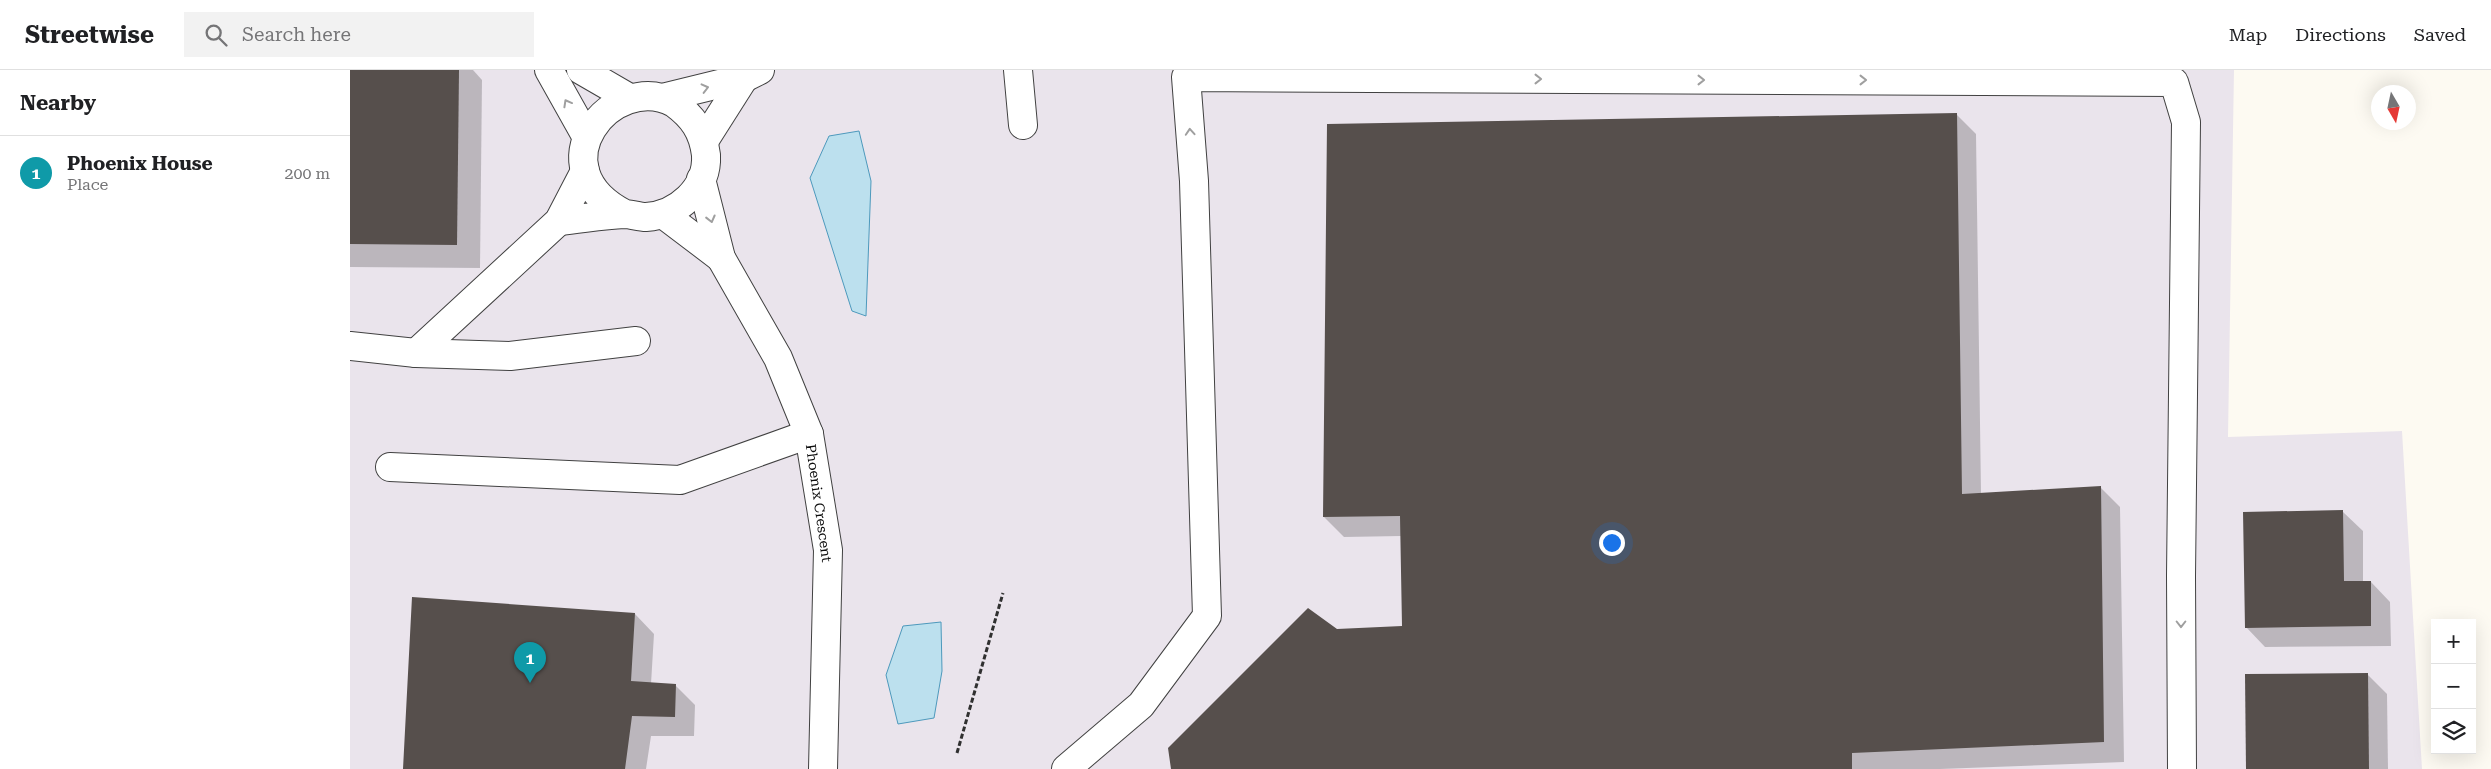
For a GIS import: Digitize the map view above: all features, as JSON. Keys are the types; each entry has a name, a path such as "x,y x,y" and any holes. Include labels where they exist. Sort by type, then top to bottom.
{"street":[{"path":"549,70 586,136"},
{"path":"581,70 626,96"},
{"path":"1018,70 1023,125"},
{"path":"625,214 607,205 593,190 585,171 583,153 586,136 595,118 609,105 626,96 646,94 666,97 752,74"},
{"path":"704,141 752,74"},
{"path":"1066,769 1141,705 1207,616 1194,181 1186,77 2174,82 2186,122 2181,576 2182,769"},
{"path":"559,221 625,214 644,217 663,214 679,207 692,194 702,179 706,160 704,141 690,115 666,97"},
{"path":"416,353 559,221 585,171"},
{"name":"Phoenix Crescent","path":"702,179 721,258 778,358 809,434 828,550 823,769"},
{"name":"Phoenix Crescent","path":"663,214 721,258"},
{"path":"350,346 416,353 510,356 636,341"},
{"path":"390,467 680,480 809,434"}],"path":[{"path":"957,753 1003,593"}],"shaded area":[{"path":"350,70 2234,70 2228,437 2402,431 2422,769 350,769"}],"water":[{"path":"859,131 871,181 866,316 852,311 810,178 829,136"},
{"path":"941,622 942,671 934,718 898,724 886,675 903,626"}],"building":[{"path":"350,70 459,70 457,245 350,244"},
{"path":"1957,113 1962,494 2101,486 2104,742 1852,753 1852,769 1171,769 1168,748 1308,608 1337,629 1402,626 1400,516 1323,517 1327,124"},
{"path":"2343,510 2344,581 2371,581 2371,626 2245,628 2243,512"},
{"path":"412,597 635,613 631,681 676,684 675,717 632,716 625,769 403,769"},
{"path":"2368,673 2369,769 2246,769 2245,674"}],"place":[{"name":"Phoenix House","path":"530,683"}]}
